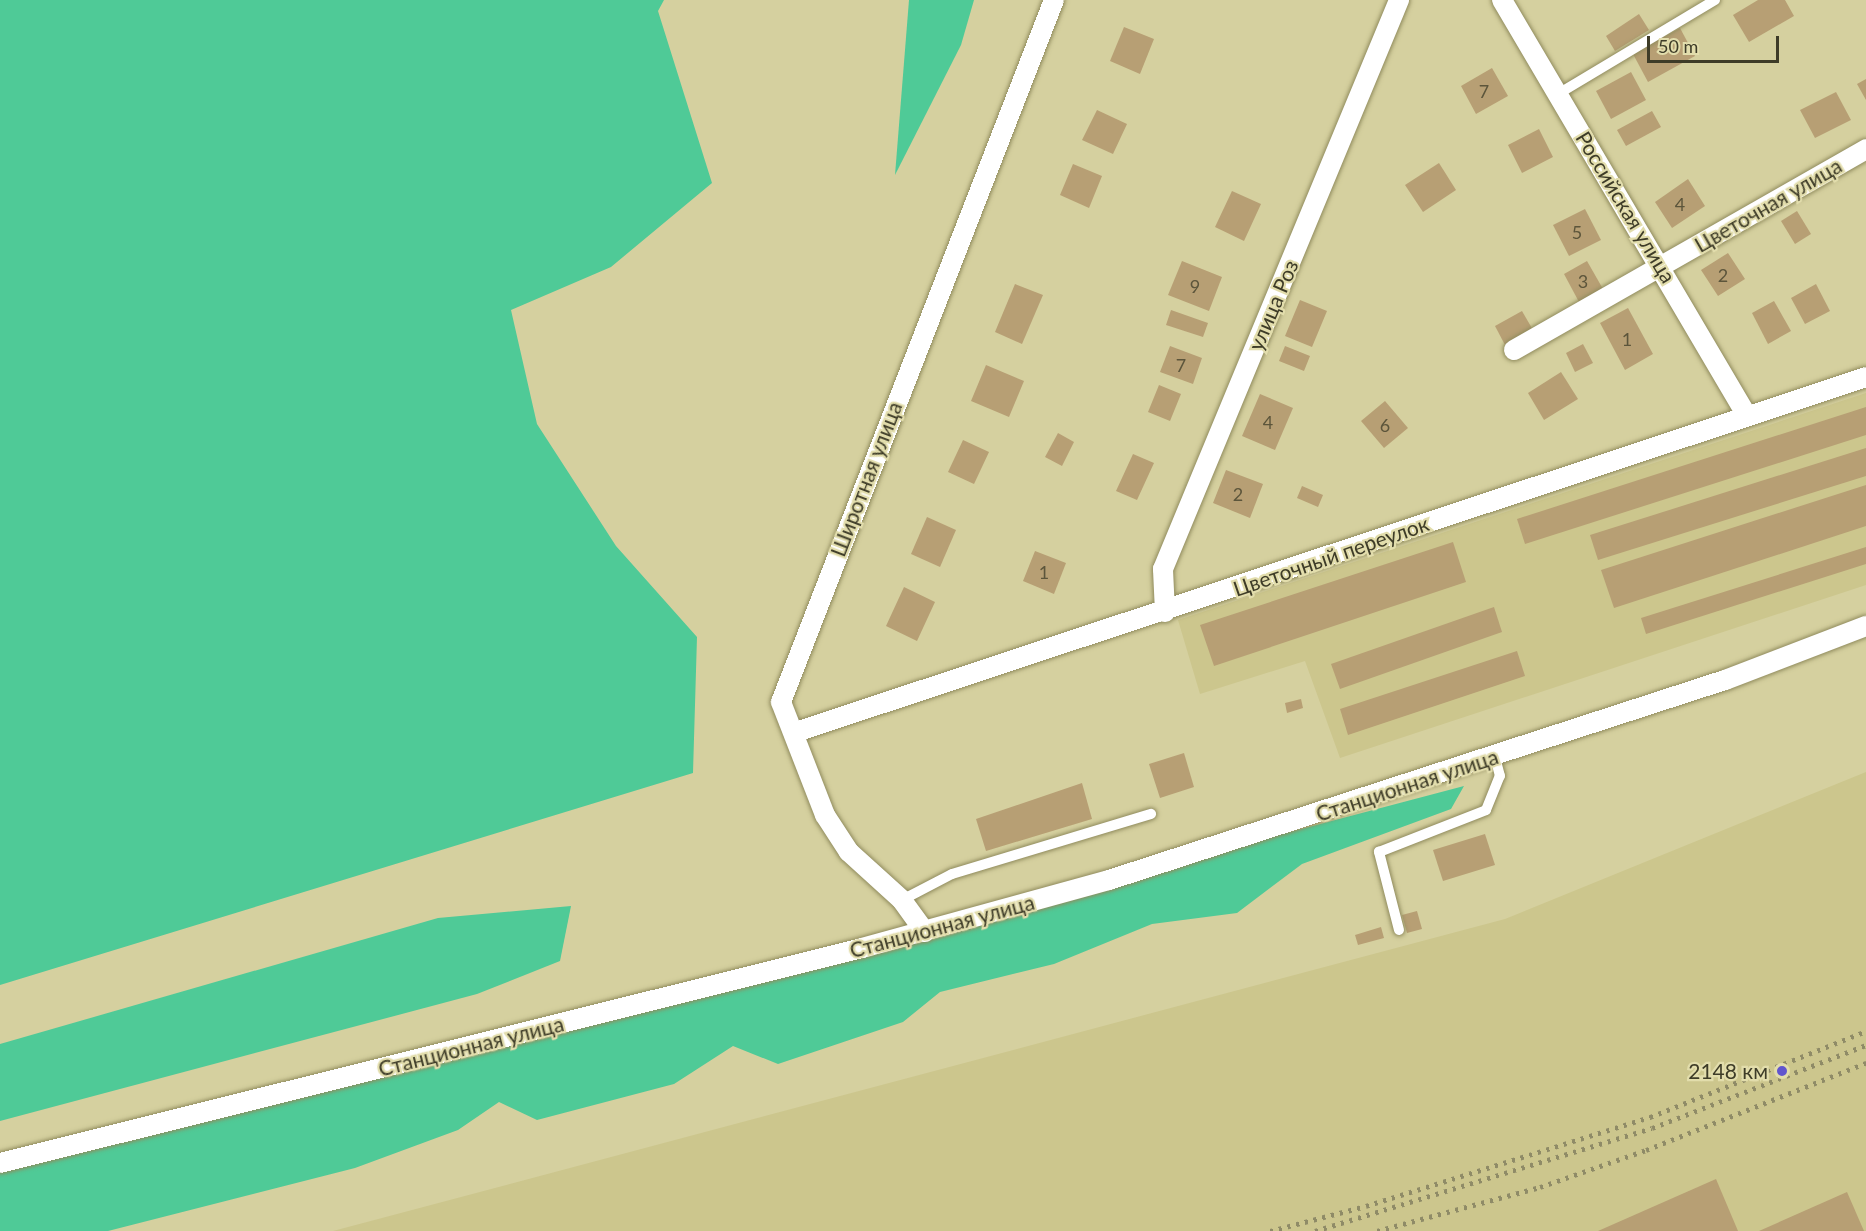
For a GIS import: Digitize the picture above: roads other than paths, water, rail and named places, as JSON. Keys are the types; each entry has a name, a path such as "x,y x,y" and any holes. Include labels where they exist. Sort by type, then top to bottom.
{"street":[{"name":"Широтная улица","path":"925,932 902,900 849,852 825,815 796,732 781,702 1054,0"},
{"name":"улица Роз","path":"1165,612 1163,569 1399,0"},
{"name":"Российская улица","path":"1502,0 1661,266 1747,416"},
{"name":"Цветочная улица","path":"1514,350 1866,149"},
{"name":"Цветочный переулок","path":"796,732 1165,612 1866,377"},
{"name":"Станционная улица","path":"0,1163 925,932 1109,880 1495,757 1725,680 1866,626"}],"lane":[{"path":"1558,94 1714,0"},
{"path":"1399,930 1378,852 1486,810 1500,777 1495,757"},
{"path":"902,900 952,874 1151,814"}],"railway":[{"path":"1270,1231 1366,1206 1650,1117 1866,1031"},
{"path":"1315,1231 1652,1128 1866,1045"},
{"path":"1377,1231 1540,1187 1646,1150 1866,1063"}],"place":[{"name":"2148 км","path":"1782,1071"}]}
